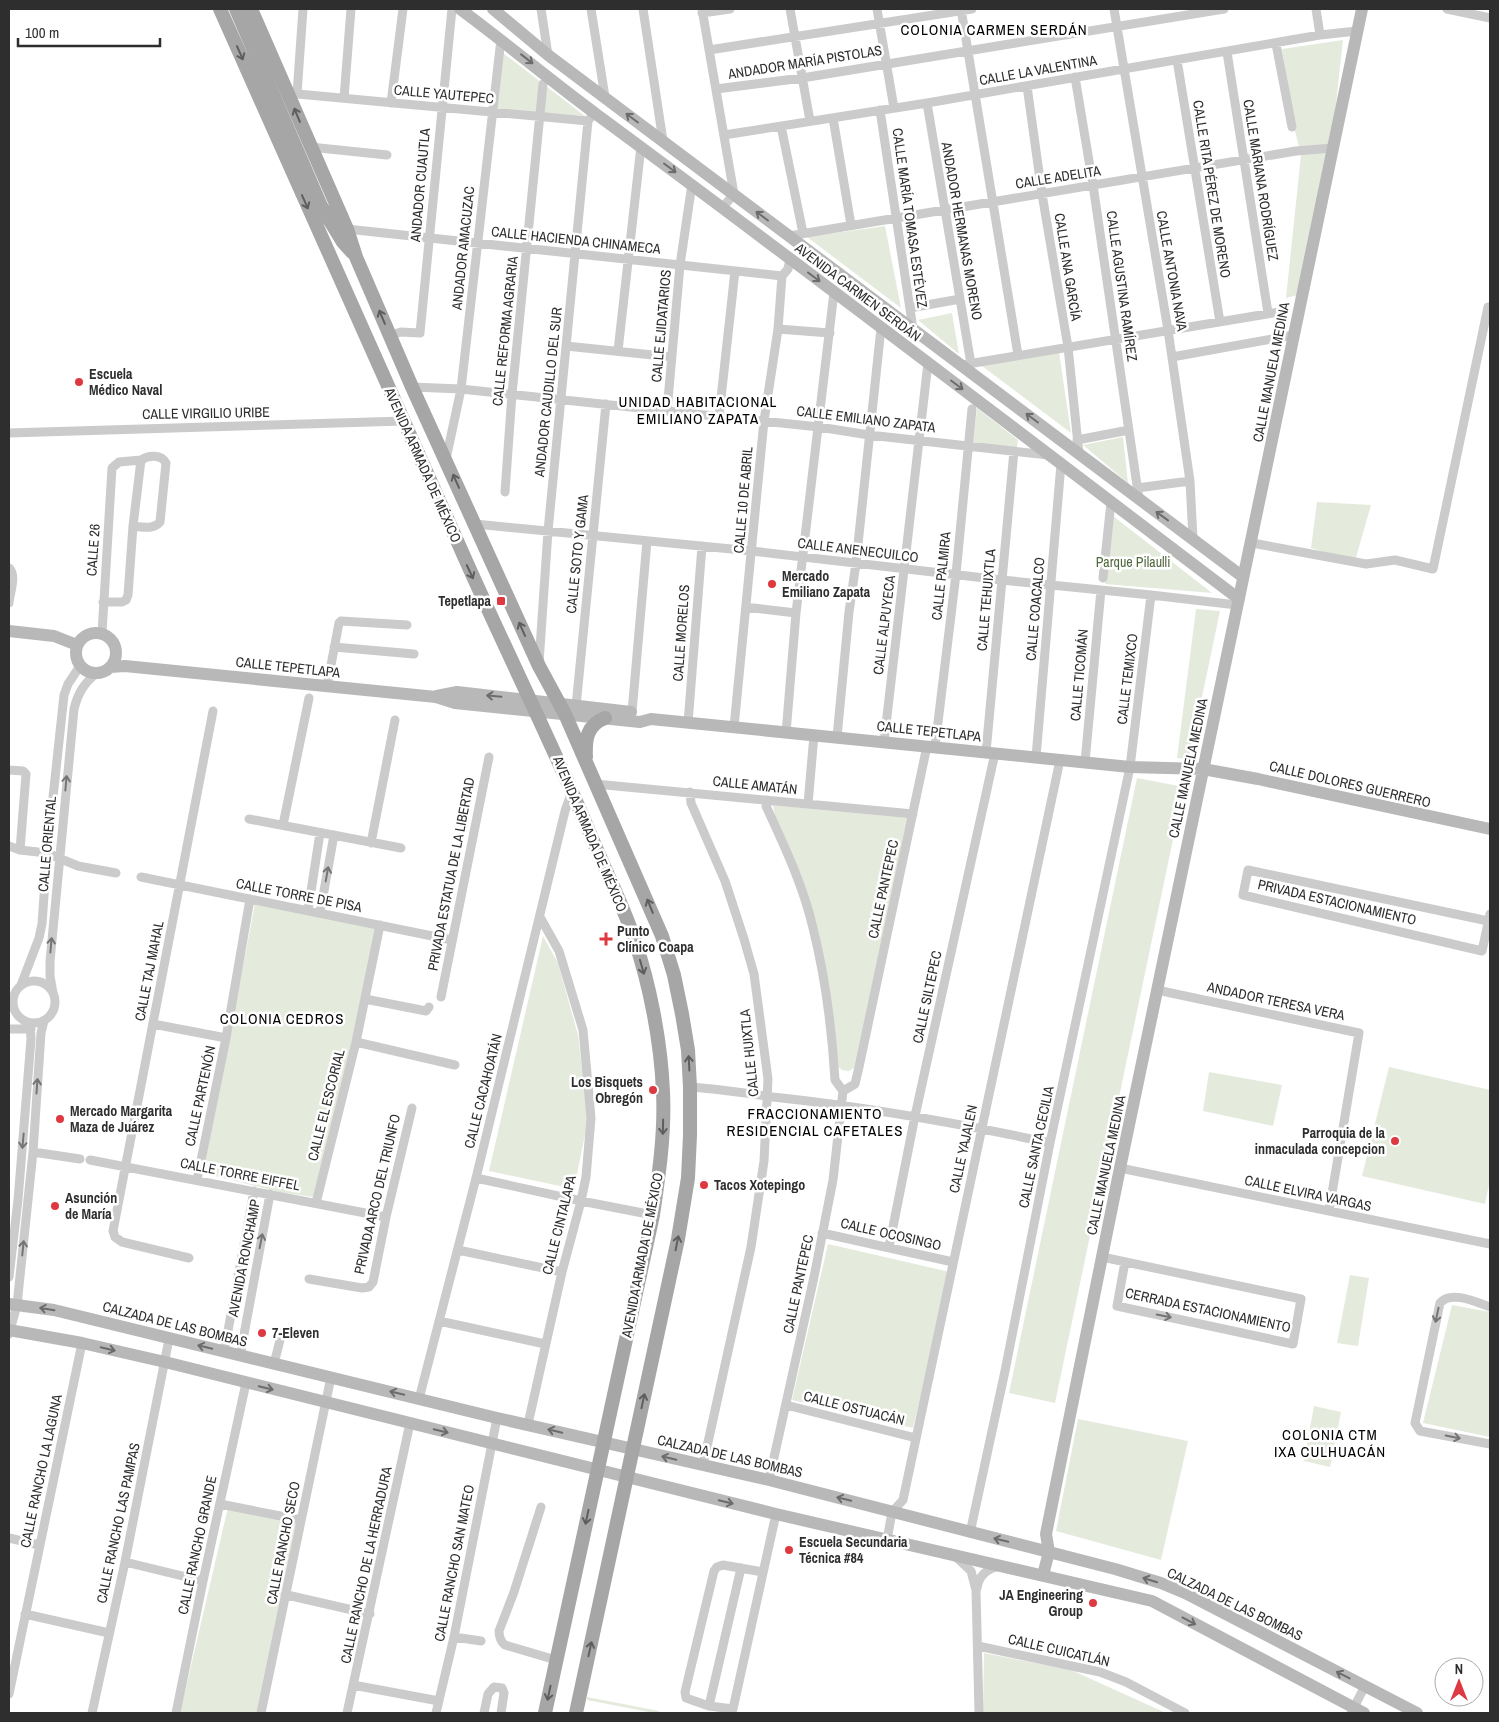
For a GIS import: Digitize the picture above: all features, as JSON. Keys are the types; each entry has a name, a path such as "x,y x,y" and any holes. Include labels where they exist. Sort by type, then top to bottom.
{"main road":[{"name":"AVENIDA ARMADA DE MÉXICO","path":"220,9 467,564 572,790 634,937 651,1002 660,1054 664,1130 653,1215 602,1442 545,1713"},
{"path":"236,9 321,206 343,242 356,257"},
{"name":"AVENIDA ARMADA DE MÉXICO","path":"251,9 292,93 310,147 347,229 356,257 412,387 539,666 562,709 662,936 674,975 682,1014 688,1050 690,1087 688,1178 678,1240 576,1713"},
{"path":"586,762 586,743 589,731 600,720 606,718"}],"street":[{"path":"292,93 303,9"},
{"path":"344,98 351,9"},
{"path":"391,103 403,9"},
{"name":"ANDADOR CUAUTLA","path":"390,335 401,332 420,333 452,9"},
{"name":"AVENIDA CARMEN SERDÁN","path":"460,9 501,39 591,117 641,146 723,207 1111,502 1238,602"},
{"name":"AVENIDA CARMEN SERDÁN","path":"493,9 548,55 913,329 967,365 1079,454 1138,494 1243,577"},
{"path":"541,9 548,55"},
{"path":"591,9 605,97"},
{"path":"643,9 663,141"},
{"path":"723,207 734,194 702,11 730,9"},
{"path":"790,9 810,121"},
{"path":"877,9 894,108"},
{"path":"709,50 972,9"},
{"name":"CALLE ANTONIA NAVA","path":"1114,9 1168,330 1190,481 1193,539"},
{"name":"ANDADOR MARÍA PISTOLAS","path":"716,89 802,78 1224,9"},
{"path":"1316,9 1320,35"},
{"name":"CALLE MANUELA MEDINA","path":"1049,1552 1046,1534 1120,1168 1362,9"},
{"path":"1447,9 1490,18"},
{"path":"961,10 1018,355"},
{"name":"CALLE LA VALENTINA","path":"724,135 1125,70 1320,35 1357,31"},
{"name":"ANDADOR AMACUZAC","path":"446,459 461,389 501,39"},
{"path":"1276,44 1292,127"},
{"name":"CALLE MARIANA RODRÍGUEZ","path":"1227,52 1268,313"},
{"name":"CALLE RITA PÉREZ DE MORENO","path":"1177,60 1220,322"},
{"name":"CALLE AGUSTINA RAMÍREZ","path":"1075,77 1093,185 1138,494"},
{"name":"CALLE REFORMA AGRARIA","path":"505,492 512,394 543,84"},
{"name":"CALLE ANA GARCÍA","path":"1027,86 1042,194 1068,347 1079,454"},
{"name":"CALLE YAUTEPEC","path":"292,93 540,116 591,117"},
{"name":"ANDADOR HERMANAS MORENO","path":"927,103 960,299 967,365"},
{"name":"CALLE MARÍA TOMASA ESTÉVEZ","path":"880,110 913,329"},
{"name":"ANDADOR CAUDILLO DEL SUR","path":"539,666 548,531 575,253 591,117"},
{"path":"833,118 851,225"},
{"path":"781,126 803,233"},
{"path":"618,351 641,146"},
{"path":"310,147 387,155"},
{"name":"CALLE ADELITA","path":"789,236 1296,151 1332,148"},
{"name":"CALLE EJIDATARIOS","path":"667,411 680,265 692,184"},
{"name":"CALLE HACIENDA CHINAMECA","path":"347,229 782,276"},
{"path":"782,276 788,269 790,259"},
{"path":"719,416 735,271"},
{"name":"CALLE 10 DE ABRIL","path":"734,727 764,421 778,329 782,276"},
{"path":"786,732 802,557 834,292"},
{"path":"910,308 960,299"},
{"path":"1252,543 1366,564 1395,560 1433,569 1488,307"},
{"path":"967,365 1285,311"},
{"path":"837,737 881,328"},
{"path":"778,329 830,333"},
{"path":"1172,357 1289,336"},
{"path":"566,346 672,357"},
{"name":"CALLE ALPUYECA","path":"884,742 928,364"},
{"name":"CALLE EMILIANO ZAPATA","path":"412,387 461,389 719,416 1048,455"},
{"name":"CALLE SOTO Y GAMA","path":"576,706 606,404"},
{"name":"CALLE PALMIRA","path":"931,746 956,574 972,409"},
{"name":"CALLE VIRGILIO URIBE","path":"9,433 404,421"},
{"path":"1077,440 1129,430"},
{"name":"CALLE TEHUIXTLA","path":"990,752 1002,580 1014,451"},
{"path":"104,602 122,602 126,600 128,595 133,526 141,460 147,456 160,457 166,463 161,517 156,526 150,528 133,526"},
{"name":"CALLE 26","path":"102,633 112,468 119,462 141,460"},
{"name":"CALLE COACALCO","path":"1036,757 1061,464"},
{"path":"1138,494 1190,481"},
{"path":"1103,578 1111,502"},
{"name":"CALLE ANENECUILCO","path":"475,524 752,551 1002,580 1238,602"},
{"path":"632,712 647,541"},
{"name":"CALLE MORELOS","path":"688,723 702,546"},
{"path":"9,568 12,570 13,575 9,597"},
{"name":"CALLE TICOMÁN","path":"1085,762 1101,590"},
{"name":"CALLE TEMIXCO","path":"1130,767 1151,595"},
{"path":"746,607 796,613"},
{"path":"327,686 339,624 342,621 407,625"},
{"path":"9,631 54,636 77,645"},
{"path":"117,650 115,660 104,672 88,671 80,666 76,656 77,645 82,638 90,633 102,633 110,638 117,650 133,661 138,668"},
{"path":"334,647 414,654"},
{"name":"CALLE ORIENTAL","path":"30,1026 17,1015 11,1004 15,992 21,985 40,938 64,695 68,684 80,666"},
{"name":"CALLE TEPETLAPA","path":"110,667 138,668 436,697 455,703 537,712 576,706 641,713 651,719"},
{"name":"CALLE ORIENTAL","path":"9,1330 33,1152 41,1033 44,1020 50,1016 55,1007 50,976 50,961 74,709 80,690 97,673"},
{"name":"CALLE TEPETLAPA","path":"436,697 456,692 530,699 562,709 606,718 640,722 651,719 1130,767 1203,769"},
{"path":"64,695 77,698"},
{"path":"283,825 309,698"},
{"name":"CALLE TAJ MAHAL","path":"189,1258 122,1242 115,1237 114,1231 213,711"},
{"path":"371,843 395,720"},
{"path":"808,804 814,735"},
{"name":"CALLE PANTEPEC","path":"769,1480 833,1180 843,1091 855,1084 913,814 931,746"},
{"name":"CALLE SILTEPEC","path":"889,1247 990,752"},
{"name":"PRIVADA ESTATUA DE LA LIBERTAD","path":"441,997 489,757"},
{"name":"CALLE YAJALEN","path":"887,1540 892,1512 904,1500 1060,760"},
{"name":"CALLE SANTA CECILIA","path":"970,1533 1130,767"},
{"name":"CALLE DOLORES GUERRERO","path":"1203,769 1490,829"},
{"path":"9,770 23,771 26,774 20,850"},
{"name":"CALLE AMATÁN","path":"595,784 913,814"},
{"name":"CALLE CACAHOATÁN","path":"419,1399 476,1178 565,811 572,790"},
{"name":"CALLE HUIXTLA","path":"690,792 691,803 726,881 751,965 768,1079 764,1161 751,1247 703,1466"},
{"path":"767,800 766,806 798,880 813,927 824,986 835,1080 843,1091"},
{"path":"249,819 401,848"},
{"path":"308,911 320,832"},
{"path":"320,913 334,835"},
{"path":"9,846 20,850 47,853 78,866 116,873"},
{"name":"PRIVADA ESTACIONAMIENTO","path":"1248,870 1489,918 1482,951 1243,895 1248,870"},
{"name":"CALLE TORRE DE PISA","path":"141,877 452,940"},
{"name":"CALLE PARTENÓN","path":"197,1180 226,1038 250,899"},
{"path":"43,901 56,901"},
{"name":"CALLE CINTALAPA","path":"528,1424 545,1344 586,1177 591,1118 583,1030 559,951 540,917"},
{"name":"CALLE EL ESCORIAL","path":"316,1203 356,1042 380,925"},
{"path":"21,985 30,981 39,981 48,986 54,993"},
{"name":"ANDADOR TERESA VERA","path":"1157,990 1359,1033 1329,1211"},
{"path":"365,999 426,1011 429,1008"},
{"path":"9,1028 30,1026 44,1020"},
{"path":"153,1024 226,1038"},
{"path":"9,1277 18,1200 31,1039 30,1026"},
{"path":"356,1042 455,1065"},
{"path":"690,1087 841,1104 982,1128 1050,1143"},
{"name":"PRIVADA ARCO DEL TRIUNFO","path":"309,1279 362,1288 369,1287 373,1282 386,1216 412,1108"},
{"path":"33,1152 80,1159"},
{"name":"CALLE TORRE EIFFEL","path":"90,1160 386,1216"},
{"name":"CALLE ELVIRA VARGAS","path":"1120,1168 1490,1244"},
{"path":"476,1178 653,1215"},
{"name":"AVENIDA RONCHAMP","path":"224,1352 254,1191"},
{"name":"AVENIDA RONCHAMP","path":"240,1356 270,1194"},
{"name":"CALLE OCOSINGO","path":"822,1233 953,1262"},
{"path":"458,1250 562,1272"},
{"name":"CERRADA ESTACIONAMIENTO","path":"1102,1257 1301,1299 1293,1344 1117,1306 1125,1262"},
{"path":"239,1268 256,1271"},
{"path":"1490,1306 1451,1296 1444,1298 1440,1303 1416,1423 1420,1431 1490,1444"},
{"name":"CALZADA DE LAS BOMBAS","path":"13,1304 54,1310 497,1418 769,1480 1115,1569 1162,1583 1185,1593 1417,1713"},
{"path":"439,1321 545,1344"},
{"path":"9,1330 82,1343 164,1362 776,1514 1152,1601 1356,1711 1365,1686"},
{"path":"274,1364 282,1332"},
{"name":"CALLE RANCHO LAS PAMPAS","path":"92,1713 170,1339"},
{"name":"CALLE RANCHO LA LAGUNA","path":"9,1694 82,1343"},
{"name":"CALLE RANCHO SECO","path":"262,1713 331,1377"},
{"name":"CALLE RANCHO GRANDE","path":"176,1713 246,1383"},
{"name":"CALLE OSTUACÁN","path":"786,1405 916,1438"},
{"name":"CALLE RANCHO SAN MATEO","path":"436,1713 454,1637 497,1418"},
{"name":"CALLE RANCHO DE LA HERRADURA","path":"347,1713 410,1423"},
{"path":"220,1504 301,1520"},
{"path":"541,1506 514,1592 499,1630 501,1641 505,1645 556,1660"},
{"path":"763,1572 723,1566 717,1567 714,1571 685,1692 686,1698 692,1702 733,1709 776,1514"},
{"path":"9,1538 39,1545"},
{"path":"1043,1575 1049,1552"},
{"path":"951,1554 971,1571 976,1590"},
{"path":"124,1562 203,1581"},
{"path":"979,1713 976,1590 977,1584 983,1575 991,1568 1000,1566"},
{"path":"710,1706 741,1568"},
{"path":"1110,1590 1115,1569"},
{"path":"287,1596 370,1614"},
{"path":"25,1614 109,1633"},
{"path":"454,1637 482,1641"},
{"name":"CALLE CUICATLÁN","path":"978,1646 1100,1672 1126,1682 1185,1713"},
{"path":"353,1685 439,1701"},
{"path":"484,1713 488,1694 494,1687 502,1688 504,1693 500,1713"}],"green space":[{"path":"1343,40 1333,131 1298,295 1286,298 1301,155 1294,127 1282,49"},
{"path":"503,53 585,116 495,110"},
{"path":"885,226 901,308 807,237"},
{"path":"952,313 959,354 918,320"},
{"path":"1059,352 1071,433 982,366"},
{"path":"977,408 1018,440 1017,447 973,444"},
{"path":"1123,437 1128,483 1083,445"},
{"path":"1317,502 1371,505 1355,561 1311,548"},
{"name":"Parque Pilaulli","path":"1113,516 1212,593 1105,584"},
{"path":"1196,609 1220,611 1189,759 1177,758"},
{"path":"1137,778 1184,787 1055,1403 1009,1393"},
{"path":"773,805 908,818 857,1066 849,1071 842,1070 836,1065 816,931 775,818"},
{"path":"255,904 377,924 320,1198 279,1192 203,1173"},
{"path":"543,936 558,963 578,1035 588,1120 574,1189 489,1171"},
{"path":"1389,1067 1490,1090 1490,1180 1485,1204 1362,1176"},
{"path":"1209,1072 1282,1085 1273,1126 1203,1111"},
{"path":"828,1244 950,1272 913,1428 792,1400"},
{"path":"1350,1275 1369,1278 1358,1346 1337,1343"},
{"path":"1452,1305 1490,1312 1490,1437 1423,1423"},
{"path":"1314,1406 1341,1412 1330,1467 1304,1461"},
{"path":"1078,1419 1188,1441 1161,1560 1056,1531"},
{"path":"229,1503 299,1517 257,1713 180,1713"},
{"path":"984,1653 1071,1670 1166,1713 983,1713"},
{"path":"587,1697 659,1711 654,1713 587,1700"}],"place":[{"name":"Escuela Médico Naval","path":"79,382"},
{"name":"Mercado Emiliano Zapata","path":"772,584"},
{"name":"Tepetlapa","path":"501,601"},
{"name":"Punto Clínico Coapa","path":"606,939"},
{"name":"Los Bisquets Obregón","path":"653,1090"},
{"name":"Mercado Margarita Maza de Juárez","path":"60,1119"},
{"name":"Parroquia de la inmaculada concepcion","path":"1395,1141"},
{"name":"Tacos Xotepingo","path":"704,1185"},
{"name":"Asunción de María","path":"55,1206"},
{"name":"7-Eleven","path":"262,1333"},
{"name":"Escuela Secundaria Técnica #84","path":"789,1550"},
{"name":"JA Engineering Group","path":"1093,1603"}],"district":[{"name":"COLONIA CARMEN SERDÁN","path":"994,30"},
{"name":"UNIDAD HABITACIONAL EMILIANO ZAPATA","path":"698,410"},
{"name":"COLONIA CEDROS","path":"282,1019"},
{"name":"FRACCIONAMIENTO RESIDENCIAL CAFETALES","path":"815,1122"},
{"name":"COLONIA CTM IXA CULHUACÁN","path":"1330,1444"}]}
